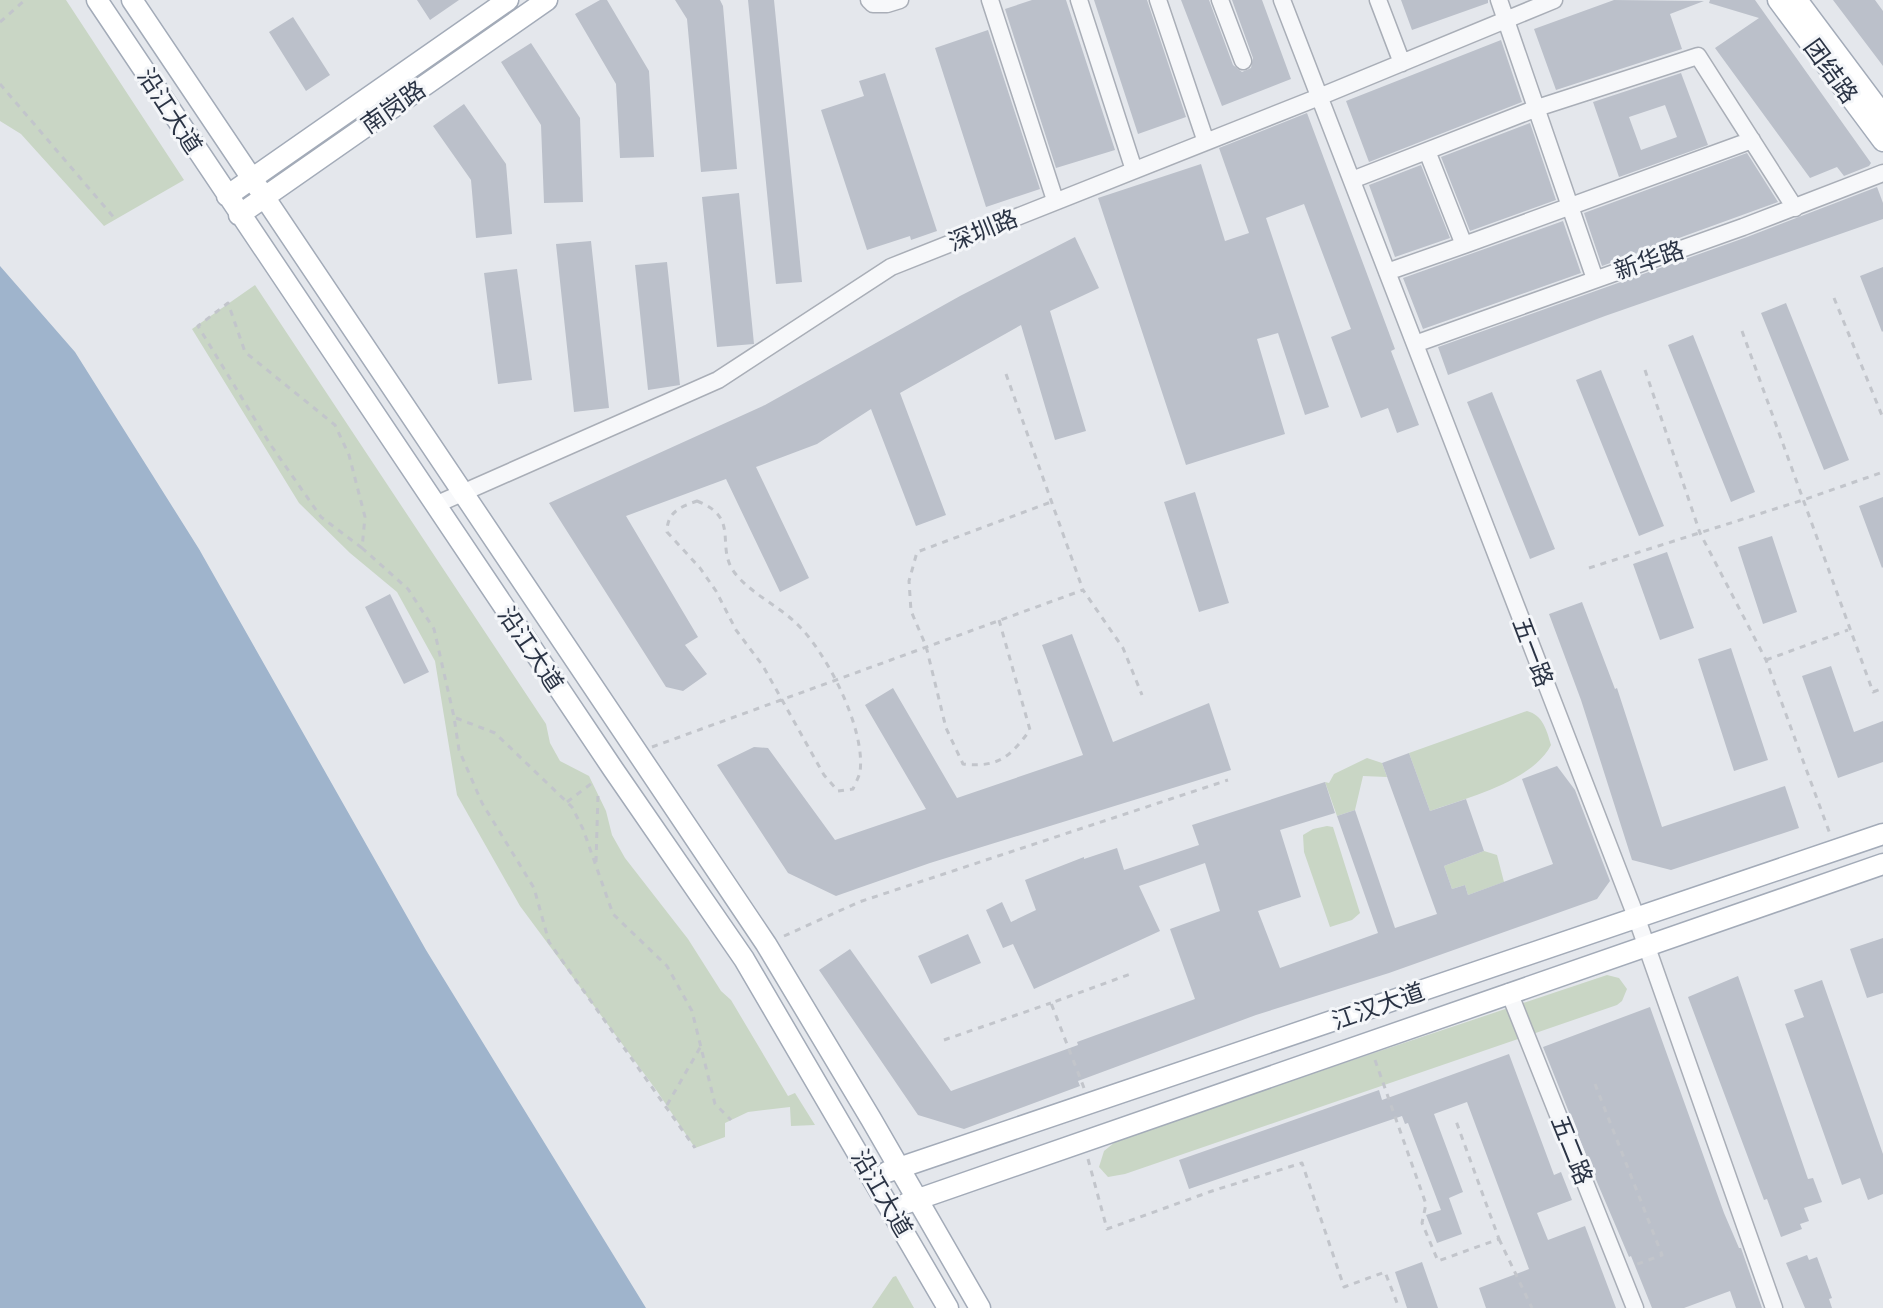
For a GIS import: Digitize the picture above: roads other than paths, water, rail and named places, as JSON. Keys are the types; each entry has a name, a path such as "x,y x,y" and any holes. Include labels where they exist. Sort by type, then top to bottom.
{"main road":[{"name":"沿江大道","path":"97,0 239,215 744,959 948,1308"},
{"name":"沿江大道","path":"132,0 766,944 980,1308"},
{"name":"南岗路","path":"227,196 508,0"},
{"name":"南岗路","path":"239,215 547,0"},
{"name":"团结路","path":"1778,0 1883,141"},
{"name":"团结路","path":"1797,0 1883,115"},
{"name":"江汉大道","path":"874,1178 1883,834"},
{"name":"江汉大道","path":"892,1210 1083,1140 1883,864"}],"street":[{"path":"869,0 873,4 900,0"},
{"path":"990,0 1055,200"},
{"path":"1079,0 1134,170"},
{"path":"1158,0 1206,142"},
{"path":"1220,0 1243,61"},
{"name":"五一路","path":"1282,0 1637,919 1774,1308"},
{"path":"1378,0 1402,63"},
{"path":"1499,0 1595,279"},
{"name":"深圳路","path":"435,505 718,380 891,267 1554,0"},
{"path":"1352,180 1537,108 1698,56 1795,208"},
{"path":"1387,272 1752,140"},
{"path":"1427,151 1464,245"},
{"name":"新华路","path":"1415,344 1795,208 1883,173"},
{"name":"五二路","path":"1509,992 1635,1308"}],"water":[{"path":"0,266 75,352 199,549 426,950 646,1308 0,1308"}]}
